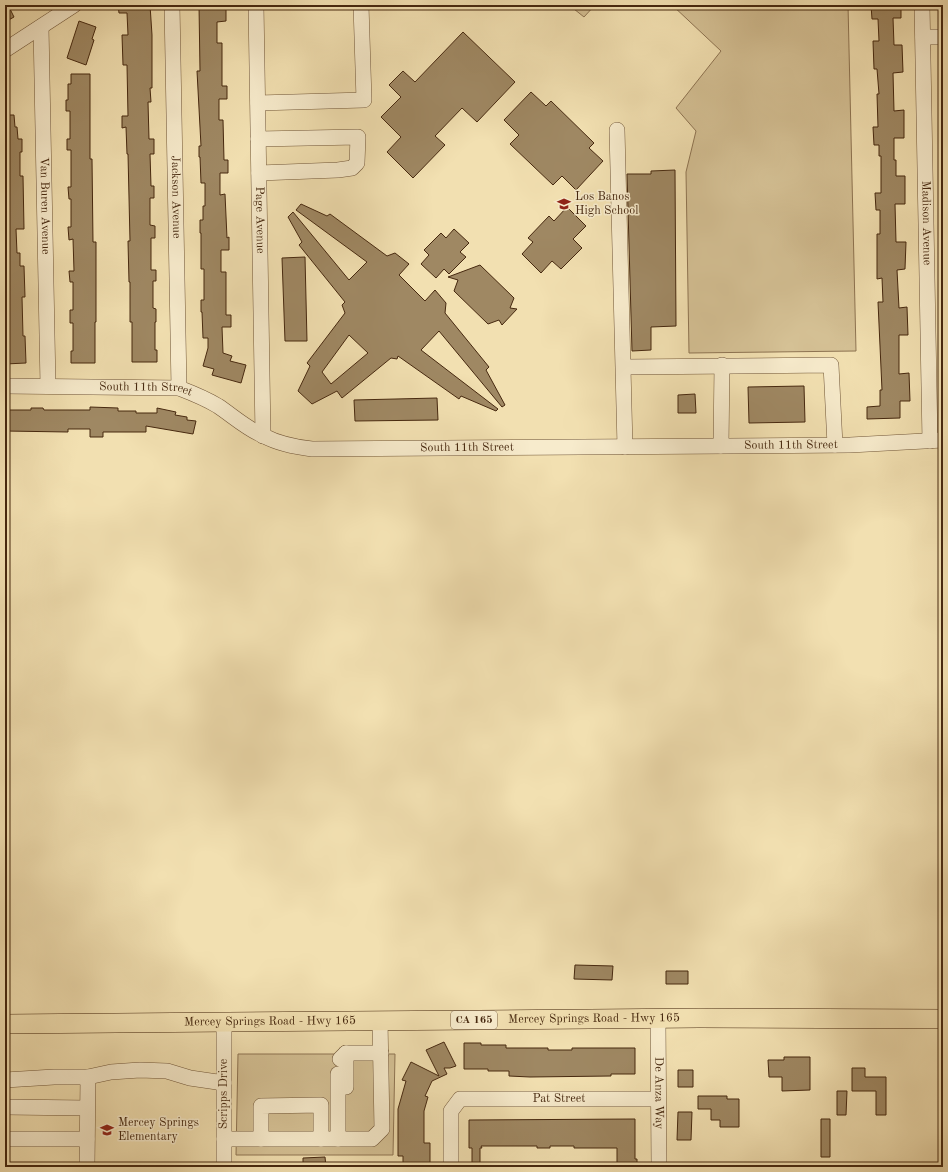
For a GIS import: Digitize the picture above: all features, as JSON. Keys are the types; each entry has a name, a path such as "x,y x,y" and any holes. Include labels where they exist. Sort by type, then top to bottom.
{"main road":[{"name":"Mercey Springs Road - Hwy 165","path":"5,1024 658,1018 943,1019"}],"street":[{"path":"5,50 74,5"},
{"name":"Jackson Avenue","path":"172,5 178,388"},
{"name":"Page Avenue","path":"256,5 263,436"},
{"path":"258,103 364,100 361,5"},
{"name":"Madison Avenue","path":"922,5 937,441"},
{"name":"Van Buren Avenue","path":"41,27 48,386"},
{"path":"923,37 943,37"},
{"path":"617,130 626,447"},
{"path":"258,139 358,137 357,163 352,168 259,174"},
{"path":"624,367 832,364 835,446"},
{"path":"721,446 722,366"},
{"name":"South 11th Street","path":"5,386 178,388 195,394 217,406 263,436 293,446 312,449 835,446 937,441"},
{"name":"De Anza Way","path":"658,1018 659,1167"},
{"path":"224,1139 372,1139 382,1129 380,1020"},
{"name":"Scripps Drive","path":"224,1022 224,1167"},
{"path":"341,1062 381,1053"},
{"path":"338,1100 346,1087 341,1062"},
{"path":"338,1139 338,1100 341,1062"},
{"path":"5,1080 54,1077 88,1077 111,1072 140,1070 167,1071 190,1078 224,1083"},
{"path":"87,1167 88,1077"},
{"name":"Pat Street","path":"451,1167 451,1111 460,1099 658,1099"},
{"path":"261,1139 261,1106 321,1105 321,1139"},
{"path":"5,1107 87,1108"},
{"path":"5,1139 87,1139"}],"shaded area":[{"path":"371,5 569,5 371,7"},
{"path":"569,5 595,5 584,17"},
{"path":"672,5 848,5 856,351 689,353 686,172 696,131 676,108 721,51"},
{"path":"238,1054 395,1054 393,1155 236,1155"}],"building":[{"path":"5,5 8,5 14,17 5,22"},
{"path":"118,5 150,5 152,35 152,88 150,88 151,102 148,102 149,139 154,139 154,154 150,154 151,186 154,186 154,198 150,198 150,225 155,226 155,238 151,238 151,270 156,270 156,281 153,281 153,308 156,309 155,350 157,350 157,362 132,362 132,322 130,322 128,241 130,241 128,154 126,127 122,128 122,116 128,116 127,65 123,65 122,35 128,35 127,13 119,13"},
{"path":"199,5 221,5 221,9 226,8 226,21 217,22 217,43 222,43 222,86 227,86 227,99 219,99 219,120 223,120 224,160 228,160 228,173 220,173 220,195 225,194 227,238 229,237 229,250 221,250 221,272 226,272 226,315 231,315 231,327 222,327 223,353 232,356 230,361 246,365 241,383 212,375 214,369 203,366 208,348 208,338 203,338 201,312 201,300 204,300 204,269 201,269 200,220 203,220 203,206 205,206 205,183 201,183 199,157 199,146 201,146 197,71 200,71"},
{"path":"871,5 891,5 892,8 901,8 901,18 893,18 894,45 902,45 903,72 893,73 894,111 904,110 904,138 894,138 894,160 896,160 896,176 905,176 905,204 895,204 896,242 906,242 905,269 897,270 899,308 907,307 908,335 899,335 899,374 909,373 910,401 900,401 900,418 867,419 867,407 880,406 880,390 882,390 878,302 883,302 882,278 877,279 877,234 880,234 880,210 876,210 875,193 881,193 881,156 879,156 879,145 874,145 873,127 878,127 877,94 879,94 877,69 874,69 873,41 879,41 878,19 872,19"},
{"path":"79,21 96,27 92,39 94,40 86,65 67,58"},
{"path":"463,32 515,82 477,122 462,108 435,136 445,145 413,178 387,152 401,137 381,117 401,97 389,85 403,71 415,82"},
{"path":"71,74 90,74 90,159 92,159 93,242 96,242 95,363 71,363 71,351 73,351 73,323 70,323 70,310 73,310 73,282 70,282 69,271 74,271 73,239 69,240 68,227 71,227 71,199 69,199 68,187 71,187 71,150 67,150 67,139 70,139 70,111 66,111 66,100 68,100 68,84 71,84"},
{"path":"531,92 546,106 551,101 594,143 589,148 603,161 576,190 562,176 553,185 510,144 519,135 504,120"},
{"path":"5,115 14,115 18,139 22,139 22,152 20,152 20,176 23,176 24,229 16,229 17,253 20,253 20,266 24,266 25,297 22,297 23,336 25,336 26,363 5,364 6,347"},
{"path":"675,170 676,326 651,327 651,350 632,351 627,174 651,174 651,171"},
{"path":"301,204 327,216 330,214 387,256 395,253 409,264 399,275 425,301 435,290 446,303 445,313 489,367 486,370 505,405 502,407 439,331 421,350 498,409 496,411 461,396 459,399 398,356 397,359 391,358 342,398 337,391 312,404 298,391 310,366 307,363 345,313 342,305 345,302 299,245 302,242 288,217 293,212 349,280 367,262 296,210","holes":["349,335 368,353 331,384 322,372"]},
{"path":"567,207 586,226 573,239 582,248 561,269 552,261 541,273 522,254 533,242 528,238 549,216 554,221"},
{"path":"454,229 469,243 460,252 466,257 449,274 444,269 436,278 421,264 429,255 424,250 441,233 446,238"},
{"path":"305,257 307,341 285,341 282,258"},
{"path":"480,265 514,298 510,308 517,309 502,325 499,320 488,324 454,291 458,280 448,277"},
{"path":"804,386 805,422 749,423 748,387"},
{"path":"695,394 696,413 678,413 678,395"},
{"path":"437,398 438,420 355,421 354,400"},
{"path":"90,407 118,408 118,411 136,411 136,413 157,413 157,408 176,412 175,415 187,417 187,420 196,421 193,434 146,426 146,432 103,432 103,437 90,437 90,429 68,429 68,432 5,431 5,410 31,410 31,408 43,408 44,410 90,410"},
{"path":"575,965 613,966 612,980 574,979"},
{"path":"666,971 688,971 688,984 666,984"},
{"path":"444,1042 456,1066 444,1068 447,1074 432,1081 425,1096 428,1097 424,1111 424,1143 430,1143 430,1167 403,1167 403,1156 398,1156 398,1109 406,1081 402,1080 411,1062 439,1076 426,1050"},
{"path":"464,1043 506,1045 506,1048 548,1048 548,1050 572,1050 572,1048 635,1048 635,1074 611,1074 611,1076 530,1077 509,1076 509,1071 464,1069"},
{"path":"784,1057 810,1057 810,1090 782,1091 782,1077 769,1077 768,1060 784,1060"},
{"path":"852,1068 865,1068 865,1077 886,1077 886,1115 876,1115 876,1091 852,1091"},
{"path":"678,1070 693,1070 693,1087 678,1087"},
{"path":"837,1091 847,1091 846,1115 837,1115"},
{"path":"698,1096 727,1096 727,1099 739,1099 739,1127 720,1127 720,1120 711,1120 711,1109 698,1109"},
{"path":"678,1112 692,1112 691,1140 677,1140"},
{"path":"635,1119 635,1159 637,1159 637,1167 617,1167 617,1148 574,1148 574,1146 550,1146 550,1148 537,1148 537,1146 481,1146 480,1167 472,1167 472,1148 469,1148 469,1120"},
{"path":"821,1119 830,1119 830,1157 821,1157"},
{"path":"325,1157 326,1167 303,1167 303,1158"}],"place":[{"name":"Los Banos High School","path":"564,204"},
{"name":"Mercey Springs Elementary","path":"107,1130"}]}
